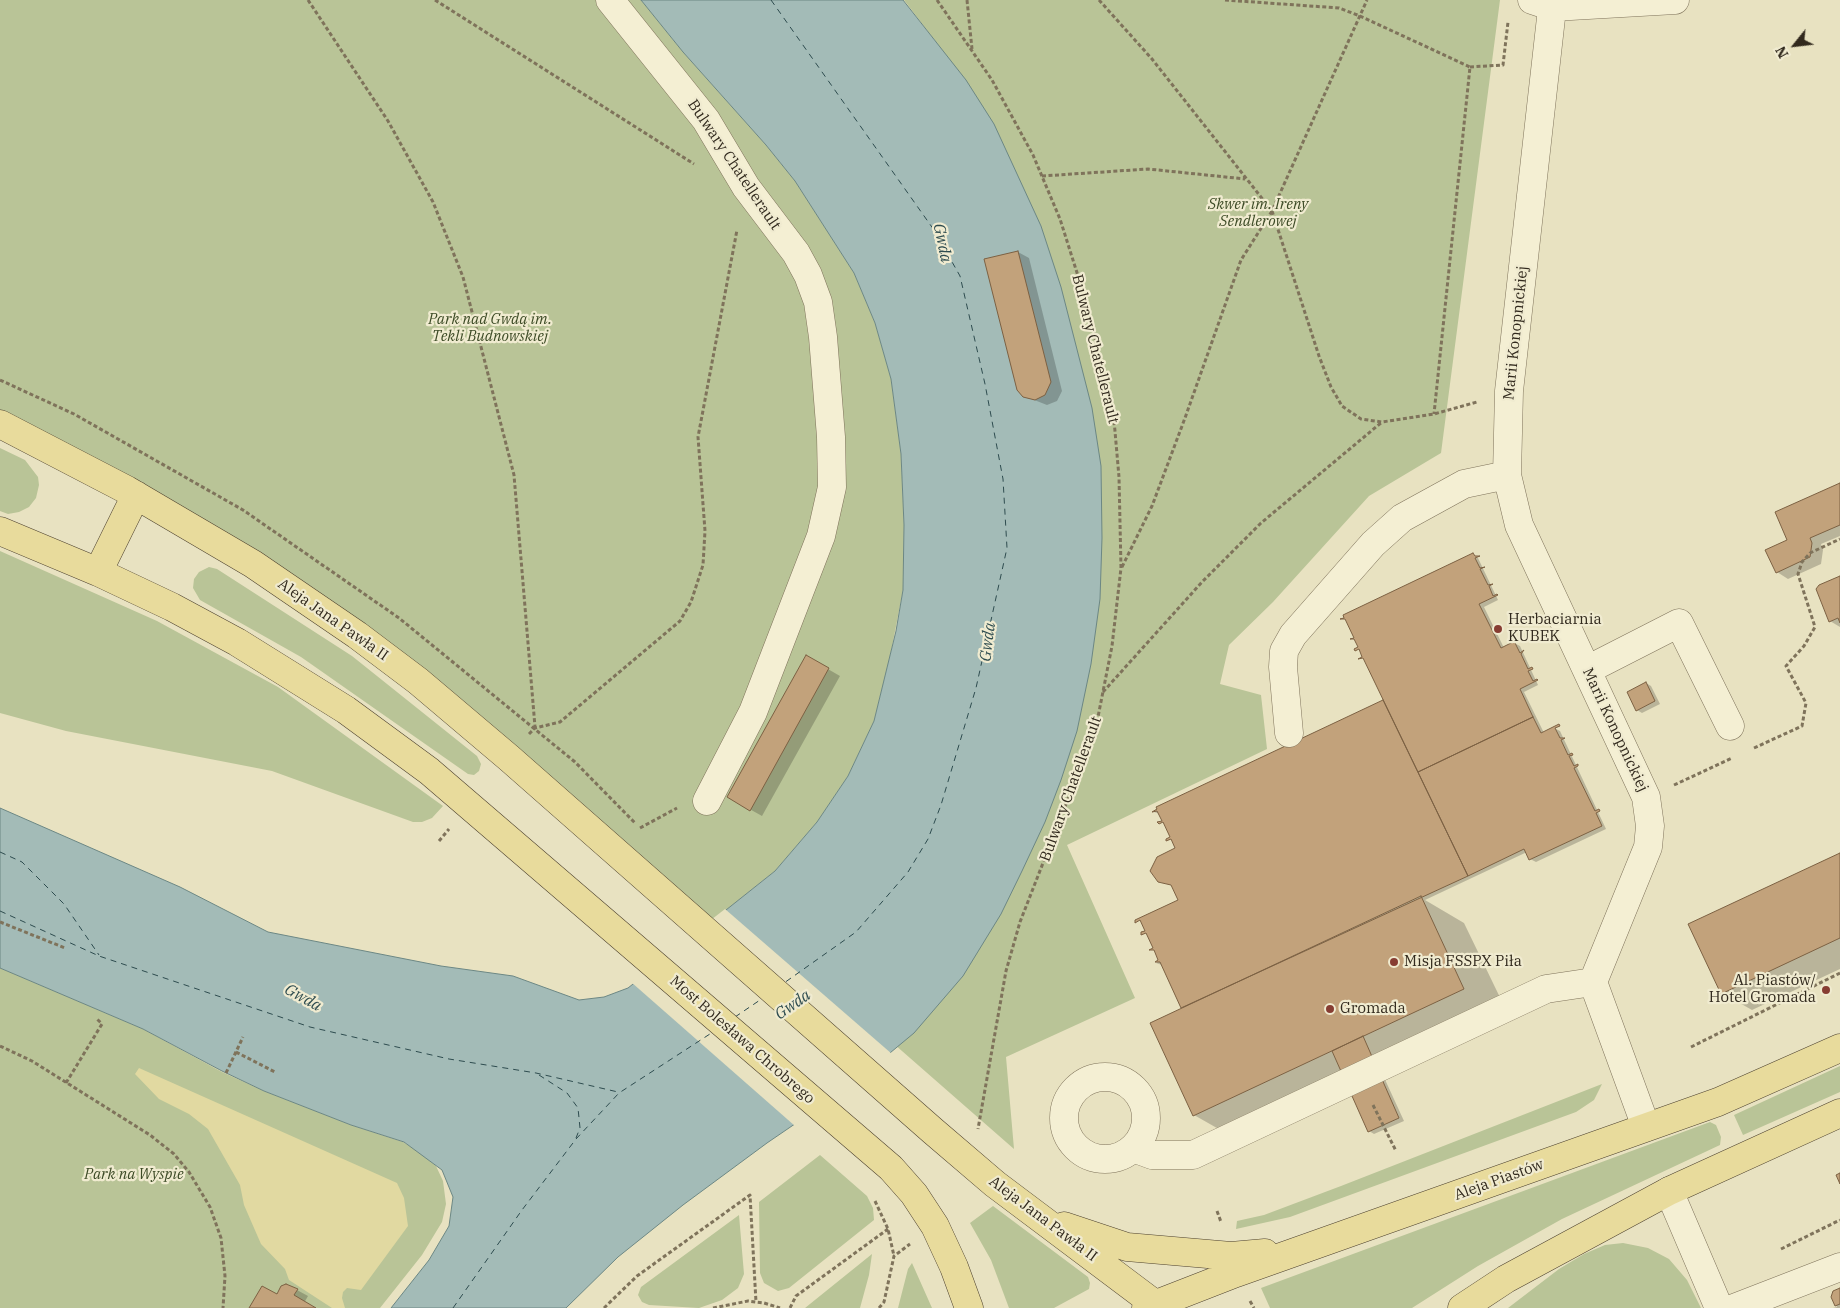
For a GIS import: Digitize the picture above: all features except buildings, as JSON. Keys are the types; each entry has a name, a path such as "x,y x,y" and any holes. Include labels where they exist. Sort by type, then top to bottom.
{"main road":[{"name":"Aleja Jana Pawła II","path":"0,424 136,495 252,564 357,635 467,721 933,1131 1021,1203 1154,1307"},
{"path":"0,531 98,572 136,495"},
{"name":"Most Bolesława Chrobrego","path":"98,572 172,607 236,642 346,710 450,787 891,1168 914,1194 935,1226 954,1267"},
{"name":"Aleja Piastów","path":"1154,1307 1306,1249 1718,1102 1840,1048"},
{"path":"1462,1308 1506,1279 1669,1191 1840,1113"},
{"path":"1021,1203 1074,1230 1127,1247 1231,1256 1306,1249"},
{"path":"954,1267 961,1308"},
{"path":"954,1267 969,1308"}],"street":[{"name":"Bulwary Chatellerault","path":"610,0 706,120 746,187 796,253 808,275 818,302 823,337 831,437 832,488 821,536 752,712 707,801"},
{"path":"1546,2 1675,0"},
{"name":"Marii Konopnickiej","path":"1546,2 1509,391 1508,475 1519,525 1646,797 1650,826 1648,847 1593,982"},
{"path":"1289,733 1283,667 1284,651 1293,635 1373,544 1402,518 1464,484 1508,475"},
{"path":"1587,670 1679,623 1730,726"},
{"path":"1133,1148 1152,1155 1193,1155 1546,990 1593,982 1646,1127"},
{"path":"1669,1191 1719,1308"},
{"path":"1734,1308 1840,1266"}],"path":[{"path":"308,0 388,121 429,194 463,277 514,475 535,728 575,762 644,834"},
{"path":"434,0 696,165"},
{"name":"Bulwary Chatellerault","path":"937,0 992,80 1042,176 1060,219 1085,298 1114,420 1119,477 1121,568 1112,646 1096,727 1020,922 1006,971 978,1132"},
{"path":"967,0 972,50"},
{"path":"1100,0 1152,59 1272,211 1318,356 1331,388 1342,406 1361,419 1382,422 1434,414 1509,391"},
{"path":"1225,0 1339,8 1470,66 1503,65 1508,18"},
{"path":"1121,568 1158,488 1241,260 1272,211 1367,0"},
{"path":"1434,414 1470,66"},
{"path":"1042,176 1148,168 1246,179"},
{"path":"535,728 560,722 582,704 680,621 695,593 702,565 705,531 698,437 746,187"},
{"path":"1103,693 1202,582 1260,523 1382,422"},
{"path":"1750,750 1802,726 1806,703 1786,666 1804,646 1815,627 1798,574 1802,562 1810,553 1840,539"},
{"path":"1646,797 1733,758"},
{"path":"640,828 688,802 707,801"},
{"path":"0,922 65,948"},
{"path":"1692,1047 1840,973"},
{"path":"66,1083 102,1024 97,1019"},
{"path":"226,1073 243,1037"},
{"path":"0,1046 32,1061 150,1135 174,1154 201,1189 216,1221 224,1255 226,1276 222,1308"},
{"path":"236,1052 275,1072"},
{"path":"1379,1117 1396,1151"},
{"path":"604,1308 637,1276 750,1195 756,1302"},
{"path":"872,1195 888,1229 894,1256"},
{"path":"1781,1249 1840,1220"},
{"path":"790,1308 796,1296 888,1229"},
{"path":"713,1308 734,1302 756,1302 780,1308"},
{"path":"884,1302 884,1308"}],"green space":[{"name":"Park nad Gwdą im. Tekli Budnowskiej","path":"0,0 641,0 683,52 766,145 795,181 854,273 875,323 891,379 901,454 904,525 903,590 890,657 874,721 848,776 817,822 775,871 703,929 418,681 0,424"},
{"name":"Skwer im. Ireny Sendlerowej","path":"904,0 1500,0 1441,453 1369,496 1273,602 1229,645 1220,684 1261,695 1267,749 1067,845 1135,998 1006,1057 1014,1149 894,1044 935,41"},
{"path":"0,448 25,460 38,477 39,485 36,498 29,507 19,512 8,514 0,511"},
{"path":"0,551 157,621 278,687 443,806 432,818 422,822 413,822 272,771 66,731 0,713"},
{"path":"209,567 217,569 352,656 477,756 481,764 479,771 474,775 468,774 301,657 200,600 193,588 194,579 199,572"},
{"name":"Park na Wyspie","path":"0,968 143,1029 222,1072 264,1091 351,1125 403,1142 421,1153 436,1166 443,1181 446,1204 442,1222 422,1255 380,1308 0,1308"},
{"path":"1840,1066 1840,1092 1743,1135 1734,1115"},
{"path":"1602,1084 1594,1100 1576,1112 1290,1217 1236,1229 1237,1221 1264,1215"},
{"path":"1710,1122 1716,1125 1721,1137 1720,1145 1562,1219 1478,1266 1412,1308 1270,1308 1261,1288"},
{"path":"820,1155 867,1196 873,1208 874,1220 789,1288 778,1291 764,1283 760,1273 759,1202"},
{"path":"993,1206 1088,1277 1089,1289 1054,1308 1009,1308 991,1260 970,1223"},
{"path":"739,1215 744,1274 738,1288 722,1300 699,1308 649,1305 642,1302 638,1295 641,1287"},
{"path":"1623,1243 1648,1248 1669,1259 1687,1280 1701,1308 1508,1308 1559,1269 1584,1254 1605,1245"},
{"path":"872,1254 869,1275 860,1308 805,1308"},
{"path":"912,1263 932,1308 898,1308 908,1269"}],"sand":[{"path":"139,1068 397,1183 404,1198 408,1226 361,1290 347,1288 343,1292 342,1298 345,1308 332,1308 289,1280 285,1269 261,1244 244,1205 240,1185 208,1129 189,1114 159,1099 135,1074"}],"water":[{"name":"Gwda","path":"641,0 903,0 966,80 994,124 1041,226 1061,287 1092,408 1101,466 1102,538 1100,599 1091,664 1077,731 1061,780 1045,822 1022,871 1001,914 963,976 914,1033 849,1087 767,1143 683,1205 618,1257 566,1308 391,1308 429,1260 449,1226 453,1197 442,1170 404,1142 351,1125 264,1091 143,1029 0,968 0,808 180,887 268,932 441,966 513,976 579,1000 604,997 628,988 775,871 817,822 848,776 874,721 896,631 903,590 904,525 901,454 891,379 875,323 854,273 795,181 766,145 683,52"}],"pier":[{"path":"725,909 892,1054 850,1089 795,1126 631,982"}],"ferry route":[{"path":"771,0 934,230 960,276 985,384 1003,479 1007,548 976,688 941,805 928,839 908,872 856,932 784,983"},
{"path":"0,852 22,862 64,904 99,955"},
{"path":"0,911 99,956 310,1027 449,1059 536,1073 618,1092"},
{"path":"735,1017 763,998"},
{"path":"453,1308 522,1210 576,1139 619,1093 713,1032"},
{"path":"539,1075 567,1093 578,1108 580,1128 576,1138"}],"place":[{"name":"Herbaciarnia KUBEK","path":"1498,629"},
{"name":"Misja FSSPX Piła","path":"1394,962"},
{"name":"Al. Piastów/ Hotel Gromada","path":"1826,990"},
{"name":"Gromada","path":"1330,1009"}]}
